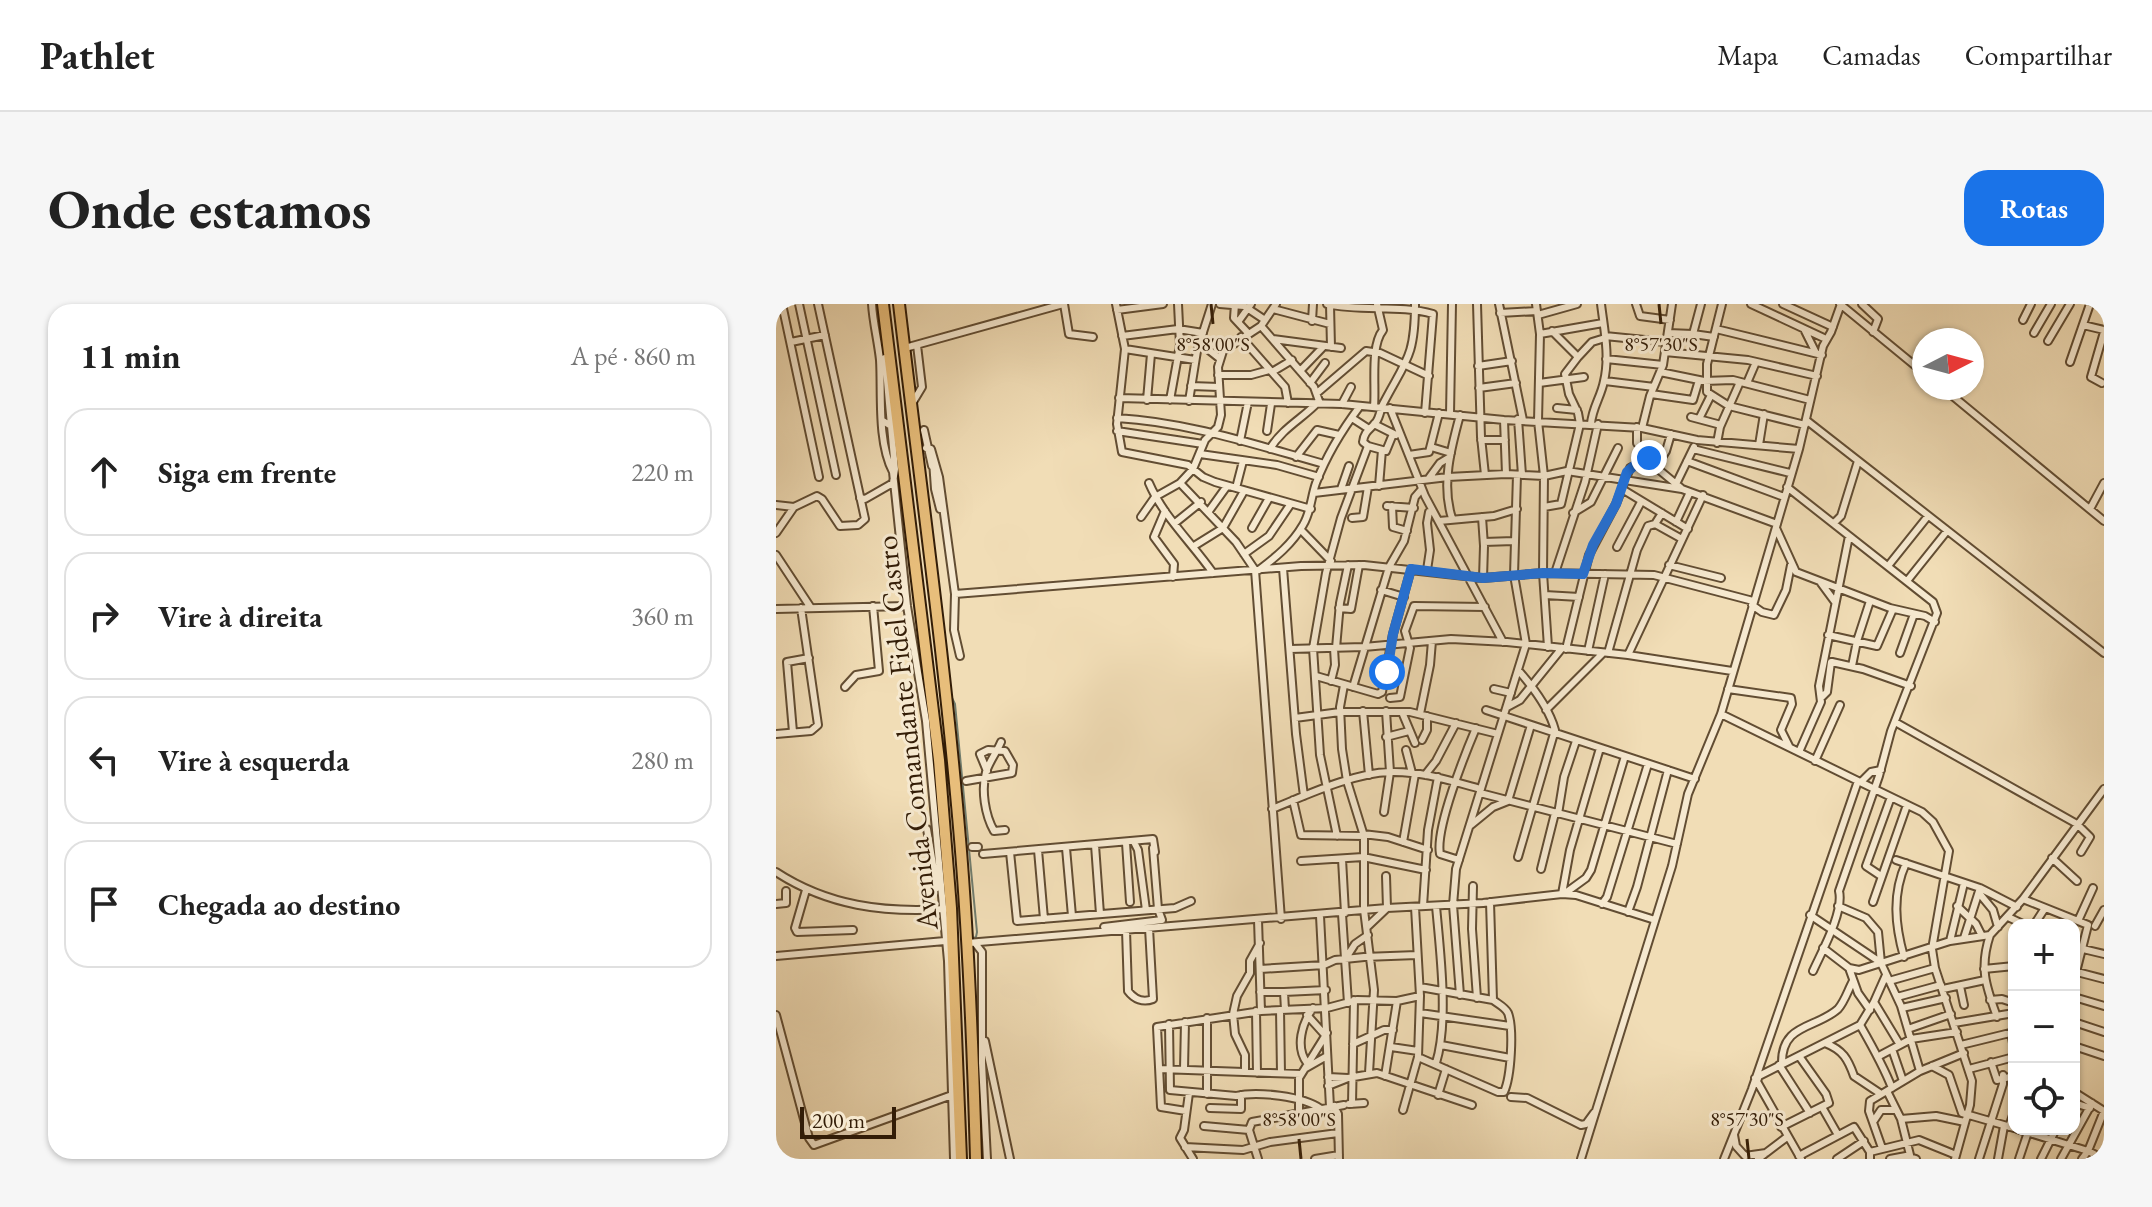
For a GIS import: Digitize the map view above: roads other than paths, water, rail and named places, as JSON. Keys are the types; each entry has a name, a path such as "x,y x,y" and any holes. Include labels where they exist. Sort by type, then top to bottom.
{"highway":[{"name":"Avenida Comandante Fidel Castro","path":"883,304 885,358 924,680 939,760 961,1159"},
{"name":"Avenida Comandante Fidel Castro","path":"899,304 939,627 971,943 977,1036 976,1159"}],"street":[{"path":"782,304 819,477"},
{"path":"799,304 836,475"},
{"path":"776,533 794,507 812,496 819,496 838,525 848,527 861,524 865,519 818,304"},
{"path":"872,304 885,358 895,469 893,483"},
{"path":"904,348 1064,304 1069,334 1093,337"},
{"path":"1163,304 1116,307 1125,349 1117,418 1117,431 1124,453 1188,465 1203,477 1227,486 1311,509"},
{"path":"1170,400 1180,345 1178,304"},
{"path":"1189,401 1195,360 1212,304"},
{"path":"1220,304 1250,306 1310,383 1319,403"},
{"path":"1235,304 1233,317 1286,390 1288,403"},
{"path":"1312,321 1313,304"},
{"path":"1450,414 1452,304"},
{"path":"1477,304 1485,475"},
{"path":"1460,995 1453,905 1459,860 1526,644 1514,575 1520,420 1516,383 1499,304"},
{"path":"1500,313 1577,304"},
{"path":"1555,573 1587,473 1593,409 1605,381 1601,304"},
{"path":"1636,304 1640,316 1670,320"},
{"path":"1672,304 1662,368 1635,441 1656,467 1690,492 1776,526 1796,572 1935,622"},
{"path":"1693,334 1701,304"},
{"path":"1605,381 1693,400 1702,380 1722,304"},
{"path":"1751,304 1826,339"},
{"path":"1783,304 1833,327"},
{"path":"1581,1159 1655,920 1688,794 1721,714 1799,449 1817,376 1819,354 1833,327 1840,304 1912,363"},
{"path":"1862,304 1878,319 1873,332"},
{"path":"2023,320 2031,304"},
{"path":"2034,333 2051,304"},
{"path":"2048,341 2070,304"},
{"path":"2070,362 2090,304"},
{"path":"1300,371 1328,346 1331,305 1415,307 1434,316 1425,413"},
{"path":"1238,322 1250,306"},
{"path":"1141,517 1155,497 1180,483 1193,469 1203,444 1219,424 1219,358 1229,345 1263,323 1274,307 1330,324"},
{"path":"1374,424 1378,407 1374,352 1377,336 1383,330 1377,307"},
{"path":"1378,407 1406,366 1414,344 1415,307"},
{"path":"1537,310 1540,334 1538,421 1544,476 1543,573 1548,647"},
{"path":"1540,334 1603,323"},
{"path":"2083,325 2104,332 2101,355 2091,377 2103,382"},
{"path":"1122,336 1178,329 1203,333"},
{"path":"1716,329 1819,354"},
{"path":"1804,329 1819,354"},
{"path":"1552,331 1578,357"},
{"path":"1668,333 1714,337"},
{"path":"791,342 825,335"},
{"path":"1544,507 1560,506 1580,424 1571,401 1567,368 1592,342 1605,337 1665,342"},
{"path":"1273,339 1341,348"},
{"path":"1200,343 1219,358"},
{"path":"911,405 922,387 917,345"},
{"path":"1125,349 1195,360"},
{"path":"1317,393 1363,351 1374,352 1429,376"},
{"path":"1665,352 1756,362 1817,376"},
{"path":"1147,400 1151,354"},
{"path":"885,358 882,419 887,459 893,472 907,606 924,680 936,839 933,875 946,909 952,1159"},
{"path":"1606,359 1662,368 1702,380 1744,382 1810,400"},
{"path":"1218,375 1251,375 1271,371 1292,360"},
{"path":"1478,366 1512,361"},
{"path":"1717,443 1729,406 1756,362"},
{"path":"1310,383 1325,363"},
{"path":"1539,383 1584,377"},
{"path":"1702,380 1711,395 1729,406 1805,423 2104,653"},
{"path":"1479,388 1516,383"},
{"path":"1191,386 1219,387"},
{"path":"1342,404 1351,387"},
{"path":"1700,417 1711,395"},
{"path":"1119,398 1342,404 1504,420 1640,427 1717,443 1799,449"},
{"path":"1958,400 2104,521"},
{"path":"1240,441 1248,402"},
{"path":"1270,449 1299,416 1319,403"},
{"path":"1267,431 1271,404"},
{"path":"1257,570 1282,552 1301,530 1311,509 1324,464 1339,435 1360,406"},
{"path":"1557,408 1577,410"},
{"path":"1391,411 1362,438 1368,446 1382,450 1389,448 1393,434"},
{"path":"1391,411 1432,513 1503,642"},
{"path":"1409,455 1428,453 1439,413"},
{"path":"1759,445 1764,414"},
{"path":"1452,518 1448,503 1448,477 1460,415"},
{"path":"1691,417 1721,425"},
{"path":"1117,418 1150,420 1213,433 1324,464"},
{"path":"1352,418 1402,437"},
{"path":"882,419 891,426"},
{"path":"1504,420 1506,474"},
{"path":"811,431 827,427"},
{"path":"924,430 933,470"},
{"path":"1296,457 1317,430 1339,435"},
{"path":"1117,431 1203,444"},
{"path":"1656,467 1666,451 1671,434"},
{"path":"1481,440 1519,445"},
{"path":"1679,486 1697,440"},
{"path":"887,459 891,444"},
{"path":"1337,836 1320,755 1313,648 1321,593 1341,518 1368,446"},
{"path":"1431,447 1450,455"},
{"path":"926,448 933,453 939,477 955,594 956,653"},
{"path":"1573,513 1589,505 1618,448"},
{"path":"1693,449 1790,473"},
{"path":"1379,486 1382,450"},
{"path":"933,453 935,489 945,520"},
{"path":"1200,454 1277,465 1319,477"},
{"path":"1429,478 1450,455"},
{"path":"1507,707 1520,700 1564,648 1593,545 1630,468 1649,458"},
{"path":"1236,488 1243,461"},
{"path":"1687,461 1784,497"},
{"path":"1834,523 1841,516 1858,461"},
{"path":"1341,489 1349,466"},
{"path":"1314,493 1429,478 1506,474 1544,476 1567,471 1679,486"},
{"path":"860,498 865,499 893,483"},
{"path":"1149,483 1155,497 1213,573"},
{"path":"1180,483 1204,506 1257,570 1281,919"},
{"path":"2090,509 2104,483"},
{"path":"1175,523 1215,503 1227,486"},
{"path":"1352,518 1363,517 1368,487"},
{"path":"1787,487 1936,607 1935,622 1895,722 1843,879 1832,928 1813,971"},
{"path":"1353,687 1389,567 1407,531 1416,494 1422,489"},
{"path":"1622,489 1688,529"},
{"path":"1194,546 1223,528 1244,491"},
{"path":"1676,522 1690,492"},
{"path":"1628,655 1703,495"},
{"path":"1252,528 1269,498"},
{"path":"1617,547 1641,502"},
{"path":"776,505 794,507"},
{"path":"1244,554 1269,536 1290,505"},
{"path":"1407,531 1393,527 1390,506 1432,513"},
{"path":"1439,521 1482,517 1517,509"},
{"path":"1165,511 1154,539 1174,563 1173,577"},
{"path":"1427,570 1427,523 1432,513"},
{"path":"1546,710 1606,653 1641,539 1648,526 1655,524 1662,513"},
{"path":"1888,566 1928,516"},
{"path":"1482,517 1483,578"},
{"path":"1655,524 1682,539"},
{"path":"1301,530 1330,563"},
{"path":"1907,581 1947,531"},
{"path":"1799,752 1822,697 1819,686 1828,661 1828,635 1849,536"},
{"path":"1429,540 1448,541"},
{"path":"1484,542 1514,541"},
{"path":"776,555 811,608"},
{"path":"955,594 1330,563 1427,570 1483,578 1543,573 1664,577 1753,603 1762,612 1774,615 1786,590 1791,565"},
{"path":"1331,681 1339,608 1348,565"},
{"path":"1339,608 1351,609 1359,565"},
{"path":"1669,565 1721,578"},
{"path":"1283,568 1304,796"},
{"path":"1316,676 1378,694 1382,692 1411,569"},
{"path":"1588,651 1605,574"},
{"path":"1821,583 1835,602"},
{"path":"1381,590 1404,597"},
{"path":"1545,595 1579,597"},
{"path":"1852,666 1870,601"},
{"path":"1405,631 1415,605 1485,607"},
{"path":"845,687 856,675 879,671 873,606"},
{"path":"776,609 907,606"},
{"path":"776,734 811,731 818,725 801,608"},
{"path":"1828,635 1878,645 1893,609"},
{"path":"1900,653 1914,614"},
{"path":"939,627 953,616"},
{"path":"1398,622 1410,618"},
{"path":"1390,698 1398,698 1402,692 1410,651 1405,631 1398,622"},
{"path":"1290,649 1432,641 1503,642 1628,655 1732,671"},
{"path":"1402,712 1409,731 1418,742 1427,732 1424,715 1432,641"},
{"path":"793,732 787,662 809,658"},
{"path":"1828,661 1911,686"},
{"path":"1518,670 1531,684 1546,710 1554,733 1518,857"},
{"path":"1344,685 1340,712 1347,781 1363,835 1364,910 1375,1000 1369,1073"},
{"path":"1494,689 1511,693"},
{"path":"1728,689 1791,698 1792,704 1781,730 1789,746"},
{"path":"1815,761 1840,705"},
{"path":"1818,709 1833,721"},
{"path":"1486,710 1695,779"},
{"path":"1363,711 1369,775"},
{"path":"1384,812 1390,772 1386,711"},
{"path":"1295,718 1340,712 1402,712 1498,734"},
{"path":"1721,714 1928,816 1949,851 1932,949 1935,968 1969,1069 1972,1097 1955,1157 1921,1140 1882,1148 1870,1156 1856,1127 1800,1158 1756,1080"},
{"path":"1895,722 2077,824 2090,837 2081,852"},
{"path":"1424,775 1436,761 1456,723"},
{"path":"1508,801 1531,725"},
{"path":"1459,860 1440,854 1439,848 1448,806 1476,728"},
{"path":"1386,737 1409,731"},
{"path":"1541,869 1576,741"},
{"path":"986,774 1001,742"},
{"path":"1563,894 1579,820 1600,748"},
{"path":"966,781 986,774 1010,777 1013,765 1005,751 988,750 980,754 986,774 988,820 994,831 1005,830"},
{"path":"1403,842 1414,773 1406,750"},
{"path":"1563,894 1590,873 1625,756"},
{"path":"1602,904 1606,900 1648,764"},
{"path":"1628,912 1668,770"},
{"path":"1272,809 1369,775 1414,773 1438,777 1531,808 1677,844"},
{"path":"1725,1158 1756,1080 1810,915 1860,782 1878,773"},
{"path":"1403,1110 1418,1054 1419,906 1438,777"},
{"path":"1823,948 1849,968 1859,970 1950,941 1986,935 2017,907 2104,789"},
{"path":"1881,876 1866,867 1891,797"},
{"path":"1293,800 1301,835 1363,835 1439,848"},
{"path":"1470,826 1493,807 1508,801"},
{"path":"1433,802 1448,806"},
{"path":"1873,902 1907,805"},
{"path":"927,829 936,864"},
{"path":"931,847 936,839"},
{"path":"977,852 1066,848 1153,839 1158,909 1162,920 1104,927"},
{"path":"1130,902 1133,842"},
{"path":"1133,842 1138,850 1146,910"},
{"path":"1095,845 1100,914"},
{"path":"1066,848 1072,916"},
{"path":"1038,850 1044,919"},
{"path":"1010,852 1017,921 1158,909 1184,906 1191,901"},
{"path":"1301,861 1363,857 1426,870"},
{"path":"2052,858 2077,881"},
{"path":"1338,1114 1348,1104 1353,1044 1342,859"},
{"path":"1896,860 1964,883 2017,907"},
{"path":"1904,957 1897,929 1898,886 1906,863"},
{"path":"776,872 806,890 868,907 946,909"},
{"path":"1346,959 1387,908 1386,876"},
{"path":"1950,941 1964,883"},
{"path":"1473,886 1477,998"},
{"path":"2079,919 2093,888"},
{"path":"806,890 795,928 797,932 853,930"},
{"path":"1964,938 1979,890"},
{"path":"1979,890 1993,910 1998,927"},
{"path":"776,904 786,903 786,891"},
{"path":"971,943 1387,908 1472,904 1563,894 1576,895 1655,920"},
{"path":"2023,899 2073,919"},
{"path":"1490,902 1493,1000"},
{"path":"1436,906 1442,991 1441,1045 1436,1063"},
{"path":"1838,906 1866,918 1879,935 1881,963 1902,1008 1920,1071"},
{"path":"1957,906 1986,935 1985,980 1997,1017"},
{"path":"2038,919 2045,908"},
{"path":"2080,960 2092,926 2104,910"},
{"path":"1810,915 1881,963"},
{"path":"1315,1159 1339,1157 1338,1114 1332,1106 1327,1056 1320,916"},
{"path":"2008,917 2012,919"},
{"path":"1257,1073 1260,992 1258,920"},
{"path":"2080,922 2104,928"},
{"path":"1126,930 1128,991 1139,999 1150,1000 1153,999 1149,928"},
{"path":"1879,935 1897,929"},
{"path":"776,956 945,941"},
{"path":"1245,1072 1245,1055 1235,1034 1233,1014 1237,996 1250,973 1250,961 1260,943"},
{"path":"1473,945 1491,945"},
{"path":"2083,949 2104,954"},
{"path":"1260,969 1324,965 1371,956 1417,955"},
{"path":"1984,969 2008,967"},
{"path":"1849,968 1870,1010"},
{"path":"1756,1080 1860,1025 1889,982 1935,968"},
{"path":"1810,1113 1780,1065 1786,1044 1800,1028 1838,1008 1859,970"},
{"path":"2080,973 2104,979"},
{"path":"1897,997 1985,980"},
{"path":"1875,1000 1889,982"},
{"path":"1960,986 1964,1005"},
{"path":"1391,1047 1418,1054 1502,1093 1507,1085 1510,1026 1506,1010 1493,1000 1420,987"},
{"path":"1260,992 1326,990"},
{"path":"1281,1073 1284,992"},
{"path":"1186,1111 1161,1107 1156,1029 1159,1026 1258,1011 1305,1012 1351,1002 1397,1001 1420,996"},
{"path":"1902,1008 1946,998"},
{"path":"2080,999 2104,1006"},
{"path":"1875,1000 1900,1045"},
{"path":"1990,1000 2008,1001"},
{"path":"1385,1076 1397,1001"},
{"path":"1305,1012 1326,1034"},
{"path":"1305,1012 1301,1051 1307,1063"},
{"path":"1420,1013 1510,1026"},
{"path":"1908,1029 1951,1014"},
{"path":"1954,1023 2008,1014"},
{"path":"776,1015 809,1138 814,1145 952,1095"},
{"path":"1207,1018 1207,1094"},
{"path":"1184,1069 1185,1022"},
{"path":"1169,1024 1170,1090 1298,1099 1321,1109"},
{"path":"2080,1024 2104,1032"},
{"path":"1860,1025 1870,1046 1879,1056 1886,1091 1901,1119 1913,1158 1890,1159"},
{"path":"1353,1044 1393,1030"},
{"path":"1879,1056 1911,1039 1957,1032"},
{"path":"1961,1045 2008,1033"},
{"path":"1299,1113 1302,1072 1326,1034"},
{"path":"977,1036 987,1159"},
{"path":"977,1036 1010,1159"},
{"path":"1829,1042 1850,1061 1854,1076 1886,1091"},
{"path":"1441,1045 1510,1058"},
{"path":"2080,1048 2104,1056"},
{"path":"1892,1049 1903,1081"},
{"path":"1882,1148 1868,1103 1920,1071 1964,1053"},
{"path":"1160,1069 1302,1072 1327,1056"},
{"path":"1781,1127 1828,1104 1828,1098 1799,1056"},
{"path":"1969,1069 2008,1058"},
{"path":"1991,1062 1996,1079 2008,1076"},
{"path":"1932,1066 1949,1075 1957,1103 1966,1119"},
{"path":"1438,1095 1446,1069"},
{"path":"1330,1085 1369,1073 1472,1105"},
{"path":"1979,1159 2003,1076"},
{"path":"1189,1093 1180,1138 1193,1159"},
{"path":"1210,1108 1241,1109 1241,1095"},
{"path":"1511,1097 1527,1098 1583,1125 1590,1120 1600,1102"},
{"path":"944,1098 953,1136"},
{"path":"2061,1159 2104,1099"},
{"path":"1258,1159 1249,1130 1253,1121 1364,1103"},
{"path":"1822,1107 1838,1135"},
{"path":"2082,1159 2094,1136 2098,1108"},
{"path":"1873,1122 1881,1110 1896,1110"},
{"path":"1901,1119 1930,1116 2008,1127"},
{"path":"1204,1126 1249,1130"},
{"path":"1185,1147 1243,1150 1254,1145 1338,1133"},
{"path":"1734,1135 1736,1146 1745,1156 1766,1153"},
{"path":"1998,1159 2008,1135"},
{"path":"2019,1159 2027,1135"},
{"path":"2041,1135 2104,1159"},
{"path":"2042,1159 2053,1135"},
{"path":"2094,1136 2104,1138"},
{"path":"1758,1159 1787,1137"},
{"path":"1837,1159 1864,1141"}],"waterway":[{"path":"940,602 942,612"},
{"path":"952,698 977,932 972,939"}]}
